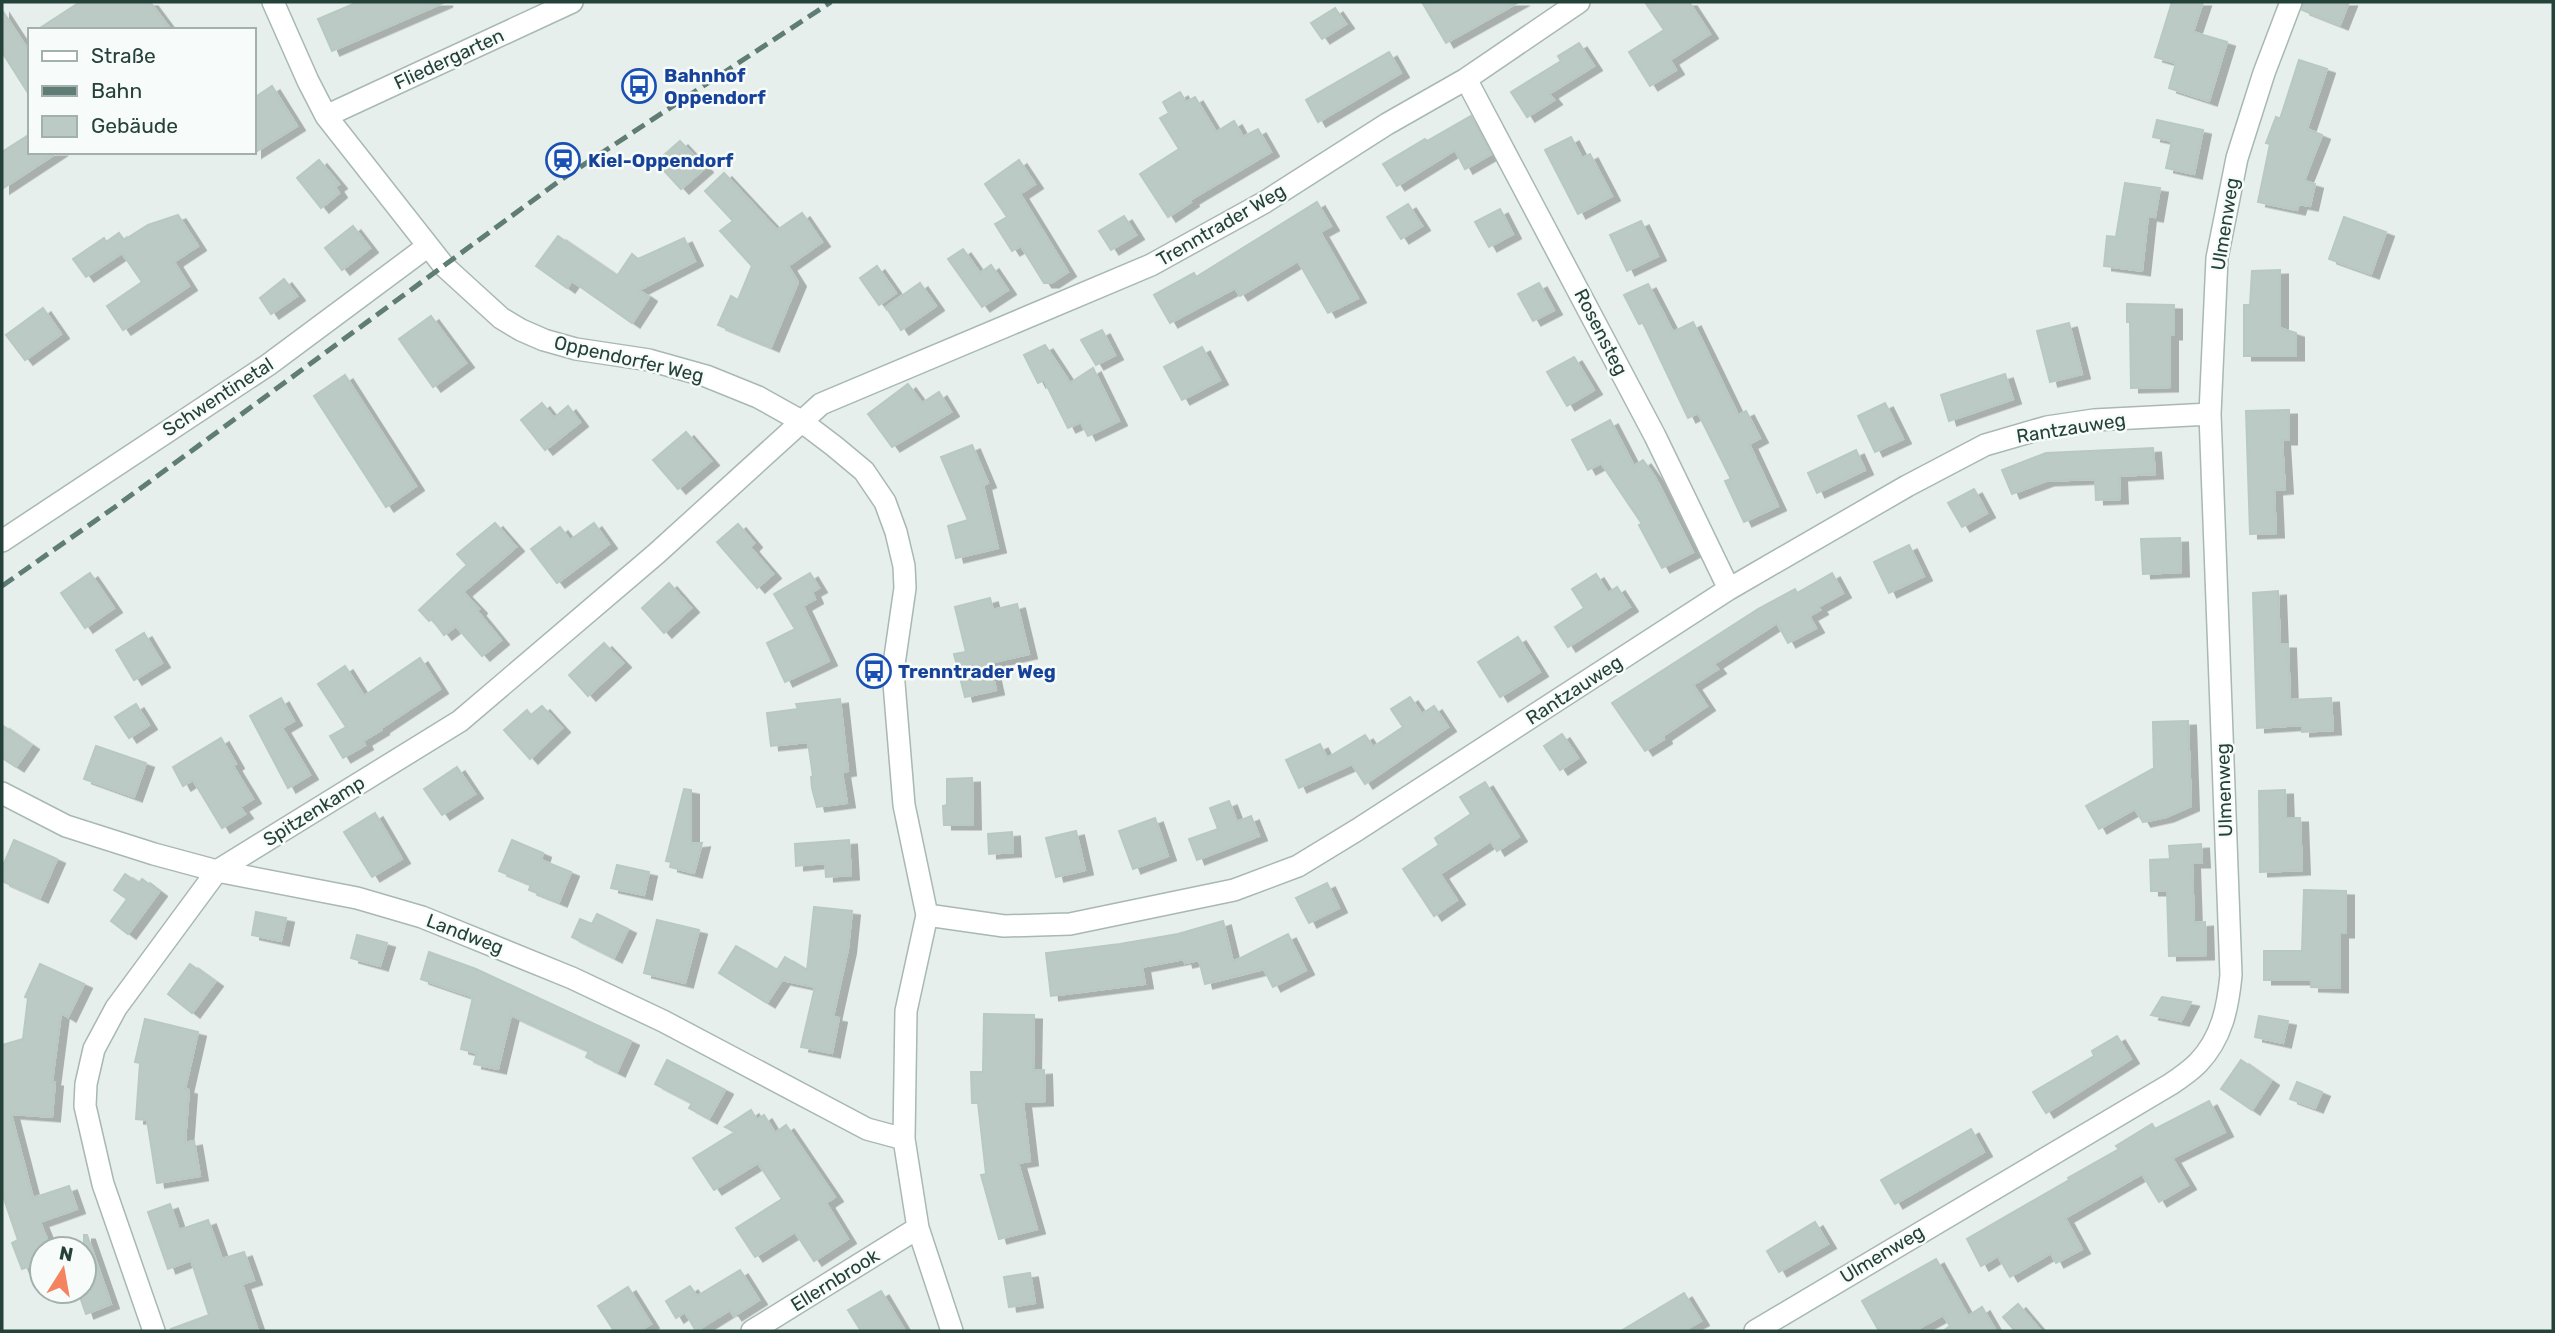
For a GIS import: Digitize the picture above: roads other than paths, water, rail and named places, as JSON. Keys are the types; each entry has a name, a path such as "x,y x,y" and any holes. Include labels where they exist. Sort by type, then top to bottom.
{"street":[{"name":"Oppendorfer Weg","path":"273,2 307,81 330,121 444,266 490,308 521,331 576,349 649,360 706,376 758,397 801,421 864,471 885,502 904,566 905,588 893,671 904,805 927,915 906,1011 904,1139 918,1228 952,1331"},
{"name":"Fliedergarten","path":"330,121 572,2"},
{"name":"Trenntrader Weg","path":"801,421 821,404 1151,265 1265,202 1387,124 1466,79 1579,2"},
{"name":"Ulmenweg","path":"1755,1331 2171,1084 2198,1063 2215,1039 2227,1009 2231,975 2210,414 2217,258 2237,158 2253,104 2291,2"},
{"name":"Rosensteg","path":"1466,79 1649,424 1729,589"},
{"name":"Schwentinetal","path":"2,541 268,365 428,246"},
{"name":"Rantzauweg","path":"927,915 1004,926 1070,924 1234,890 1298,866 1729,589 1907,486 1985,445 2014,435 2071,424 2210,414"},
{"name":"Spitzenkamp","path":"153,1331 103,1184 85,1106 86,1084 94,1049 116,1008 217,871 460,721 656,554 801,421"},
{"name":"Landweg","path":"2,793 66,826 153,854 217,871 357,898 422,917 488,942 663,1021 867,1129 904,1139"},
{"name":"Ellernbrook","path":"752,1331 918,1228"}],"railway":[{"path":"2,586 115,507 562,179 831,2"}],"place":[{"name":"Bahnhof Oppendorf","path":"639,86"},
{"name":"Kiel-Oppendorf","path":"563,160"},
{"name":"Trenntrader Weg","path":"874,671"}]}
